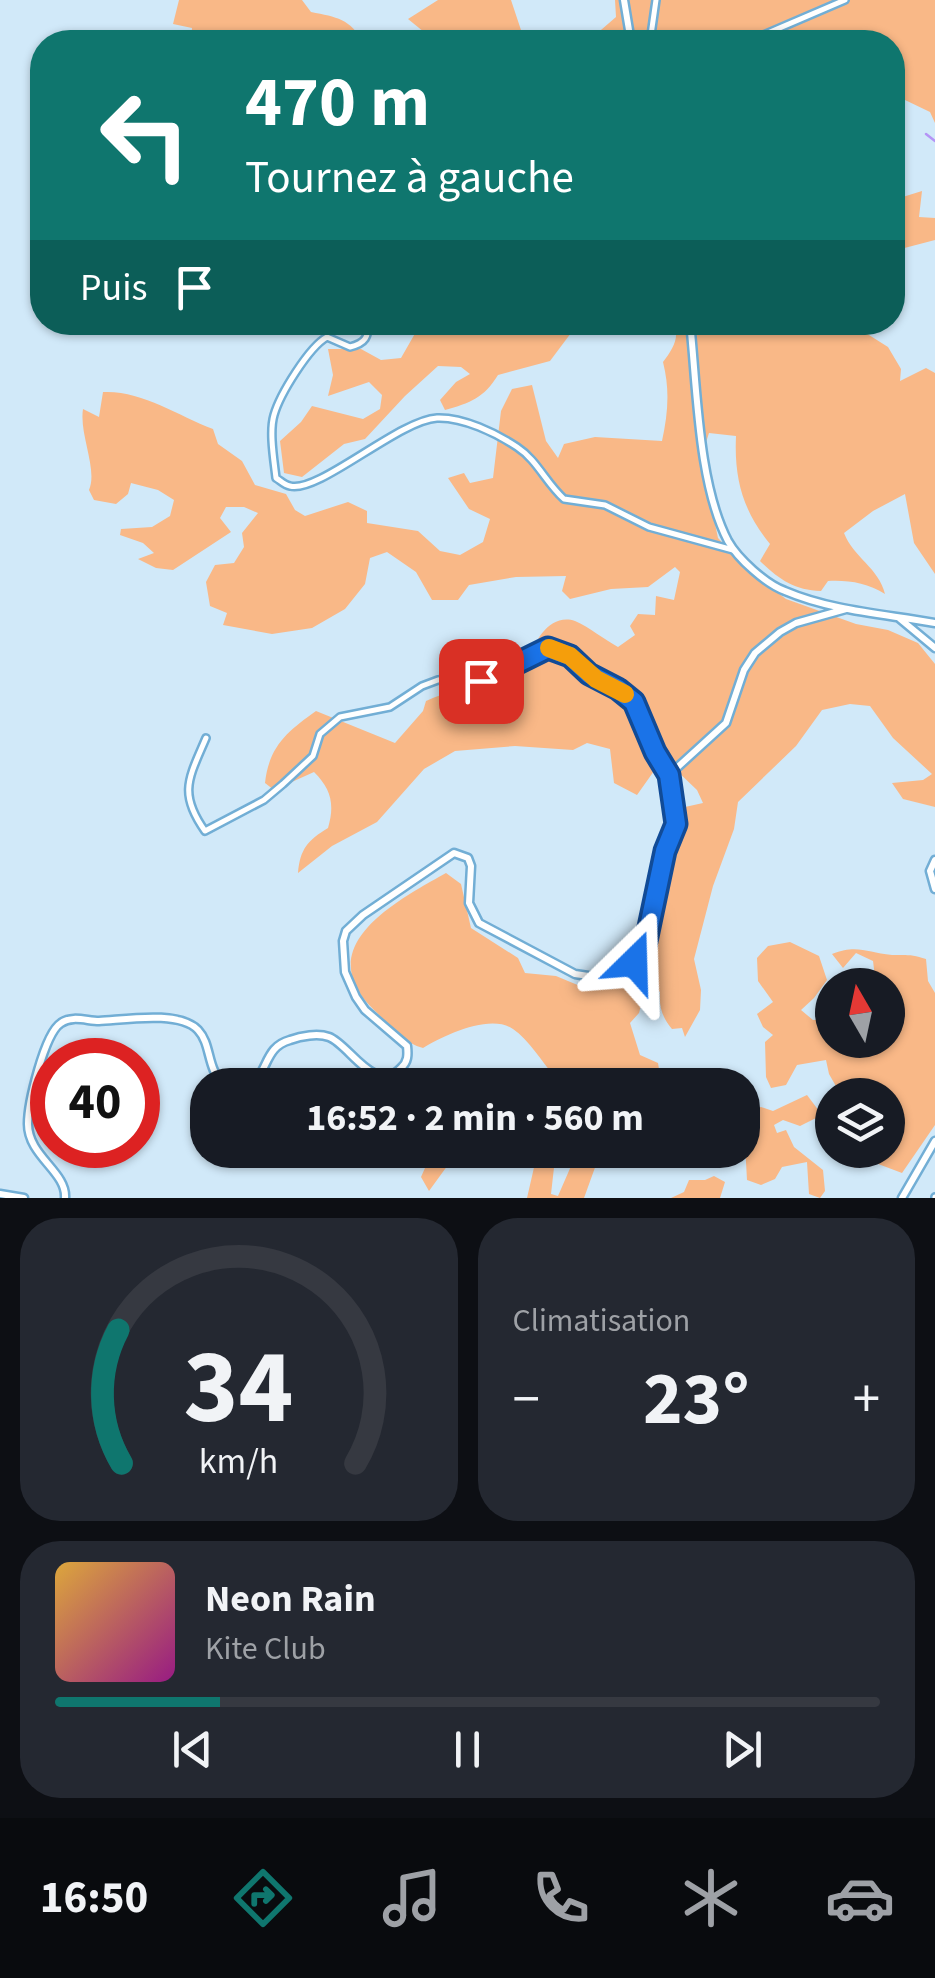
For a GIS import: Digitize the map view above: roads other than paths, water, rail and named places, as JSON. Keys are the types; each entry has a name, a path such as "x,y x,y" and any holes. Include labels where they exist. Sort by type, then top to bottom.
{"street":[{"path":"624,0 628,30"},
{"path":"652,30 656,0"},
{"path":"775,30 845,0"},
{"path":"369,335 350,347 327,336 296,371 273,418 276,478 290,486 300,486 343,467 419,422 452,420 490,432 517,447 571,502 605,505 649,527 734,550 784,591 846,609 935,622"},
{"path":"691,335 706,470 721,523 734,550"},
{"path":"669,775 726,723 744,670 755,653 796,623 846,609"},
{"path":"898,618 935,648"},
{"path":"206,738 186,790 193,815 205,832 264,800 283,784 312,756 320,734 340,717 390,707 438,680 487,681 548,648 570,656 589,674 634,702 669,775 676,824 665,851 645,946 628,968 606,977 575,974 479,924 469,903 468,858 454,853 431,872 380,902 346,931 342,952 349,985 365,1010 407,1046 408,1056 401,1068"},
{"path":"935,860 930,871 935,889"},
{"path":"65,1198 65,1186 35,1148 28,1124 40,1060 58,1024 70,1019 94,1021 139,1016 191,1025 199,1031 211,1068"},
{"path":"263,1068 276,1045 316,1036 333,1038 366,1068"},
{"path":"902,1198 935,1141"},
{"path":"0,1194 24,1198"}],"waterway":[{"path":"926,134 935,141"}]}
